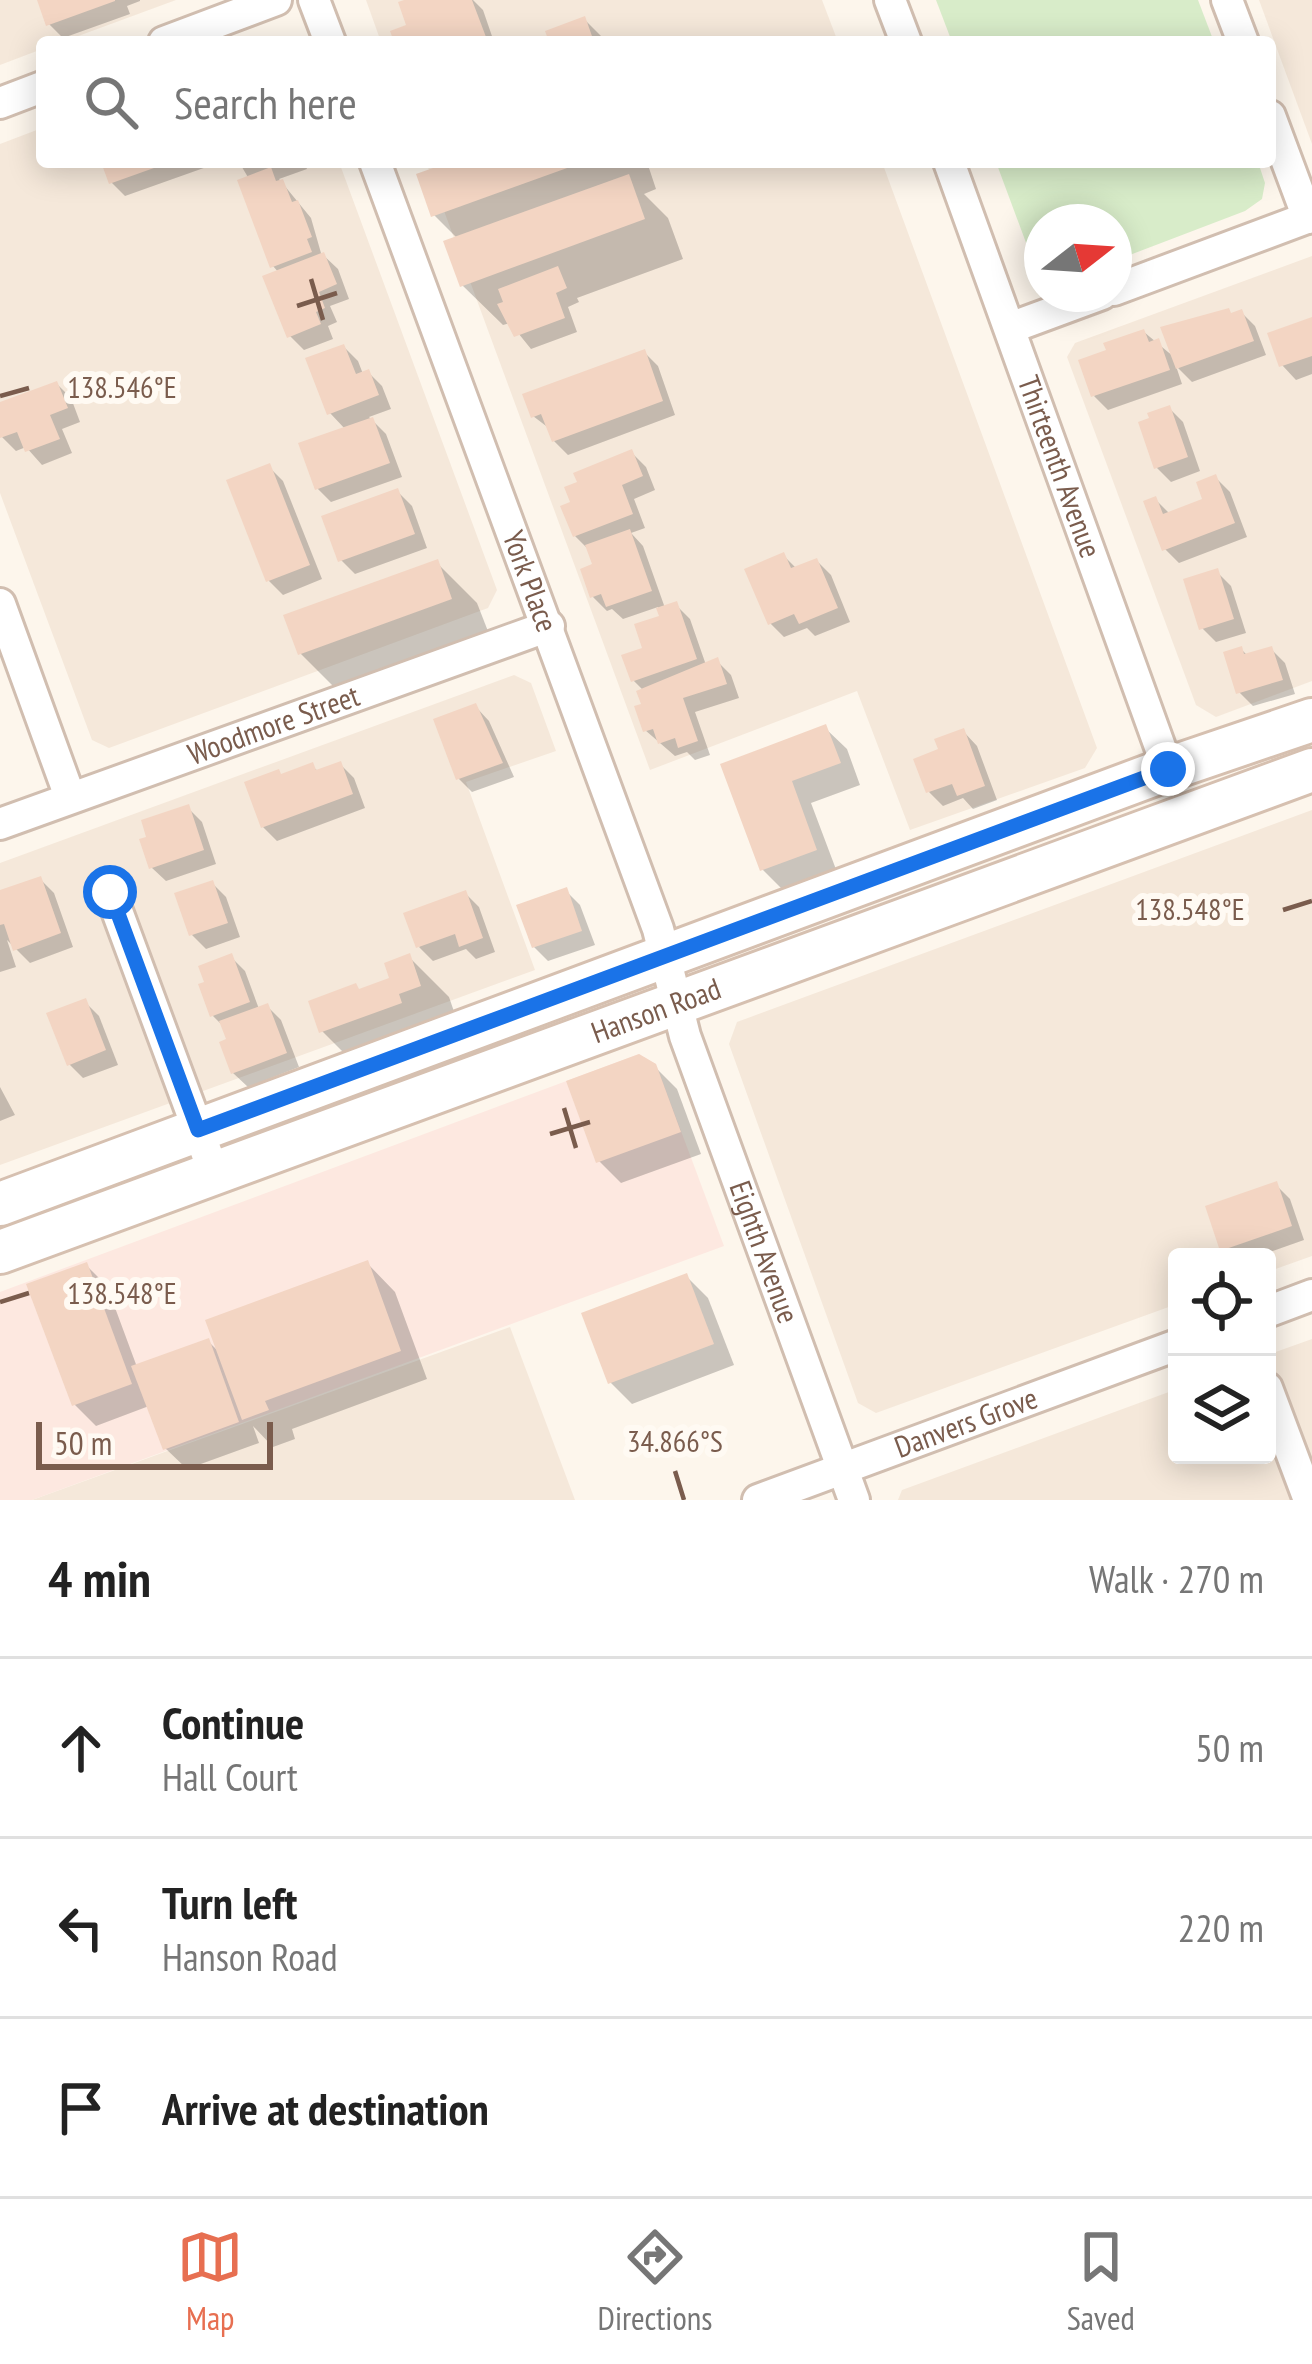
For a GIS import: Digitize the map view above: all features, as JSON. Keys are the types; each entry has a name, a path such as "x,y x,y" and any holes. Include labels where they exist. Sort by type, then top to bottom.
{"main road":[{"name":"Hanson Road","path":"0,1204 1168,769 1312,720"},
{"path":"1161,825 1171,800 1168,769"},
{"name":"Hanson Road","path":"0,1252 1312,770"}],"street":[{"path":"180,36 276,0"},
{"path":"314,0 328,36"},
{"path":"890,0 904,36"},
{"path":"1227,0 1241,36"},
{"path":"0,103 36,89"},
{"path":"1132,283 1310,217 1276,131"},
{"name":"York Place","path":"377,168 549,626 665,959 675,1004"},
{"name":"Thirteenth Avenue","path":"952,168 1168,769"},
{"path":"1010,328 1053,312"},
{"path":"0,604 70,796"},
{"name":"Woodmore Street","path":"0,824 549,626"},
{"path":"110,892 214,1173"},
{"name":"Eighth Avenue","path":"675,1004 854,1500"},
{"path":"1276,1309 1312,1295"},
{"name":"Danvers Grove","path":"758,1500 1168,1348"},
{"path":"1276,1412 1309,1500"}],"shaded area":[{"path":"0,0 176,0 78,36 36,36 36,51 0,65"},
{"path":"366,0 822,0 836,36 379,36"},
{"path":"1259,0 1312,0 1312,144 1276,36"},
{"path":"36,130 36,168 341,168 497,590 488,608 109,748 92,740 0,493 0,144"},
{"path":"428,168 884,168 1097,748 1085,768 910,830 857,691 650,770"},
{"path":"1312,256 1312,681 1216,717 1196,705 1067,357 1075,343"},
{"path":"514,675 531,683 556,751 466,782 535,970 0,1165 0,863"},
{"path":"1312,810 1312,1256 1276,1269 1276,1248 1168,1248 1168,1307 876,1413 858,1403 729,1044 737,1022"},
{"path":"639,1054 656,1064 724,1246 32,1500 0,1500 0,1292"},
{"path":"510,1327 575,1500 32,1500"},
{"path":"1312,1339 1312,1500 898,1500 902,1490 1168,1392 1168,1464 1276,1464 1276,1352"}],"green space":[{"path":"936,0 1198,0 1212,36 950,36"},
{"path":"998,168 1260,168 1265,183 1262,199 1245,211 1132,254 1132,204 1024,204 1024,237"}],"building":[{"path":"37,0 115,0 115,1 46,26"},
{"path":"472,0 486,36 392,36 390,31 406,25 398,2"},
{"path":"585,16 592,36 547,36 545,31"},
{"path":"103,168 154,168 109,184"},
{"path":"268,168 276,181 283,179 292,202 298,200 312,237 307,239 312,252 270,268 237,180"},
{"path":"433,168 567,168 431,217 416,174"},
{"path":"629,174 645,219 460,287 443,241"},
{"path":"324,252 337,284 319,292 325,308 316,312 321,324 287,338 262,276"},
{"path":"558,266 567,288 556,293 565,318 514,337 497,304 503,302 498,289"},
{"path":"1229,308 1231,313 1242,309 1254,341 1176,369 1160,327"},
{"path":"1312,317 1312,356 1279,367 1267,333"},
{"path":"1144,329 1149,342 1159,338 1170,370 1091,397 1078,360 1106,350 1103,343"},
{"path":"344,344 356,374 369,369 379,395 327,415 305,358"},
{"path":"645,349 663,401 552,442 541,414 531,418 522,394"},
{"path":"57,381 68,408 50,415 60,439 25,452 17,432 0,438 0,402"},
{"path":"1170,405 1188,457 1154,469 1138,422 1149,418 1147,413"},
{"path":"373,417 390,463 315,490 298,443"},
{"path":"632,449 643,476 622,485 633,514 573,537 560,506 570,502 564,487 577,482 573,473"},
{"path":"270,463 310,565 266,582 226,480"},
{"path":"1216,474 1235,523 1162,551 1143,501 1156,496 1163,514 1202,499 1196,482"},
{"path":"398,488 415,534 338,562 321,516"},
{"path":"630,529 652,591 606,607 601,594 590,598 580,569 592,564 585,545"},
{"path":"784,552 791,568 817,558 838,608 799,624 794,614 768,625 744,569"},
{"path":"438,559 452,599 298,655 283,615"},
{"path":"1218,568 1234,619 1199,630 1183,579"},
{"path":"677,601 697,659 631,682 621,655 642,648 634,624 659,616 656,608"},
{"path":"1242,646 1244,654 1272,646 1283,680 1236,694 1223,652"},
{"path":"718,657 727,684 683,698 698,741 678,748 675,738 658,744 653,729 643,732 634,706 641,704 636,691"},
{"path":"476,703 503,763 456,780 433,719"},
{"path":"826,724 841,763 792,781 817,850 760,871 720,764"},
{"path":"964,728 985,786 957,796 952,784 926,793 913,759 938,749 934,739"},
{"path":"341,761 353,794 261,828 244,782 279,769 281,774 313,762 316,770"},
{"path":"189,804 204,850 149,869 139,839 146,837 141,820"},
{"path":"41,876 61,933 13,951 4,924 0,925 0,890"},
{"path":"213,880 228,923 189,936 174,893"},
{"path":"567,887 582,931 532,948 516,905"},
{"path":"466,890 483,938 459,947 455,934 416,948 403,913"},
{"path":"232,953 250,1002 210,1017 198,984 204,982 198,966"},
{"path":"410,953 421,986 399,994 402,1003 319,1033 308,1001 356,983 359,989 389,978 384,963"},
{"path":"86,998 106,1050 67,1066 46,1013"},
{"path":"268,1003 287,1053 231,1074 219,1042 226,1039 219,1021"},
{"path":"639,1054 656,1064 681,1132 596,1163 566,1081"},
{"path":"1277,1181 1292,1226 1219,1248 1205,1206"},
{"path":"368,1260 401,1351 265,1401 269,1410 242,1420 205,1320"},
{"path":"87,1262 132,1384 72,1406 26,1284"},
{"path":"687,1273 714,1344 608,1384 581,1313"},
{"path":"209,1338 239,1422 163,1450 131,1366"}],"route":[{"path":"110,892 198,1130 1168,769"}]}
